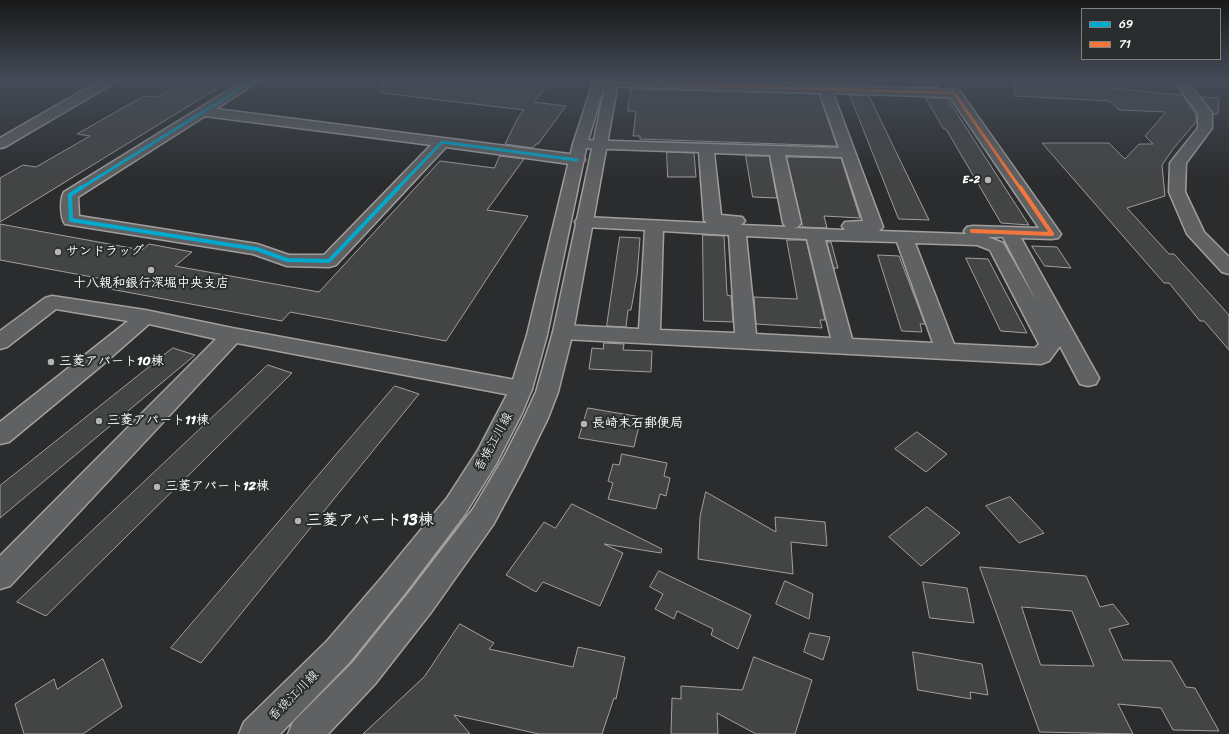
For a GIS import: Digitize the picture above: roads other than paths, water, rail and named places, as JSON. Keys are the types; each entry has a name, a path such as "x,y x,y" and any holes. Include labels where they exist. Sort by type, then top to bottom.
{"street":[{"path":"0,144 51,114"},
{"path":"200,114 70,195 72,220 257,249 287,260 329,261 442,142"},
{"path":"222,114 442,142 586,150 706,149 848,153"},
{"name":"香焼江川線","path":"256,734 338,652 393,586 456,506 487,457 521,389 596,114"},
{"path":"834,114 874,226"},
{"path":"706,149 713,220 1052,234 969,114"},
{"path":"1205,114 1205,128 1178,163 1177,192 1196,234 1229,268"},
{"name":"香焼江川線","path":"305,734 364,673 421,601 483,516 514,464 547,392 563,332 584,222 586,150"},
{"path":"776,150 792,223"},
{"path":"563,332 946,350 1041,356 1050,344 997,247 980,240 814,234 584,222"},
{"path":"649,336 654,226"},
{"path":"737,230 746,340"},
{"path":"1009,233 1088,378"},
{"path":"814,234 843,345"},
{"path":"904,237 946,350"},
{"path":"0,342 52,302 146,316 232,335 521,389"},
{"path":"0,435 93,361 146,316"},
{"path":"0,576 232,335"}],"place":[{"name":"E-2","path":"988,180"},
{"name":"サンドラッグ","path":"58,252"},
{"name":"十八親和銀行深堀中央支店","path":"151,270"},
{"name":"三菱アパート10棟","path":"51,362"},
{"name":"三菱アパート11棟","path":"99,421"},
{"name":"長崎末石郵便局","path":"584,424"},
{"name":"三菱アパート12棟","path":"157,487"},
{"name":"三菱アパート13棟","path":"298,521"}]}
